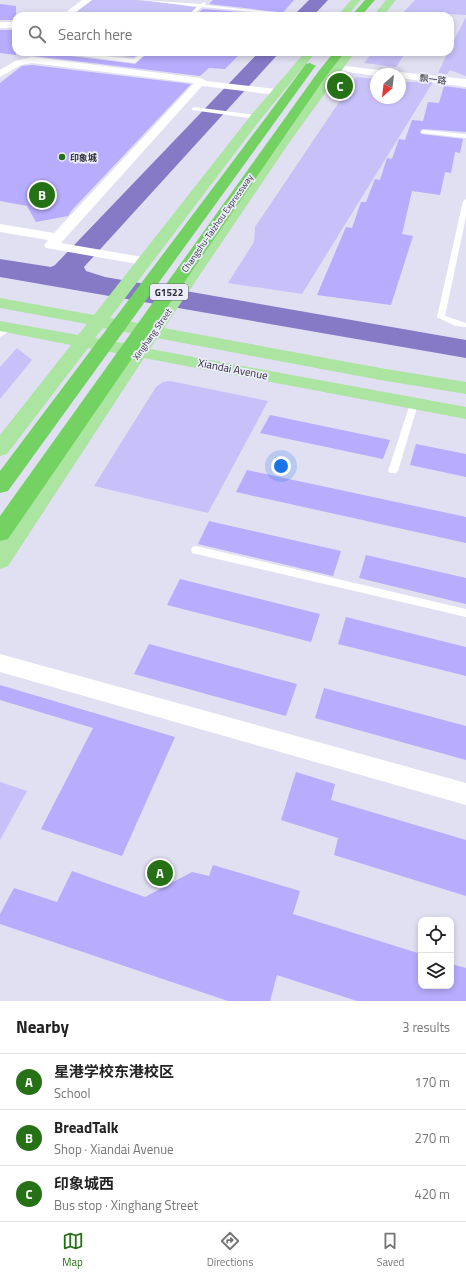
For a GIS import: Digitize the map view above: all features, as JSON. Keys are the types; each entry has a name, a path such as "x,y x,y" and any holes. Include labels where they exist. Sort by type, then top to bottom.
{"highway":[{"path":"360,12 370,0"},
{"path":"375,12 385,0"},
{"name":"Changshu-Taizhou Expressway","path":"0,486 300,78 319,56"},
{"name":"Changshu-Taizhou Expressway","path":"0,534 317,80 339,60"}],"main road":[{"path":"346,12 356,0"},
{"path":"381,12 391,0"},
{"path":"0,449 111,303 256,117 308,56"},
{"name":"Xinghang Street","path":"0,560 339,60"},
{"name":"Xiandai Avenue","path":"0,303 380,374 466,388"},
{"name":"Xiandai Avenue","path":"4,330 82,341 466,413"}],"street":[{"path":"71,12 88,0"},
{"path":"0,25 12,25"},
{"path":"0,74 18,63 32,60 198,79 200,83 276,92"},
{"path":"339,60 370,69"},
{"name":"飘一路","path":"406,76 466,83"},
{"path":"58,243 200,83"},
{"path":"0,228 112,256 144,261"},
{"path":"0,663 466,794"}],"lane":[{"path":"144,0 268,12"},
{"path":"193,12 208,0"},
{"path":"89,56 135,61 141,56"},
{"path":"197,110 256,117"},
{"path":"423,132 466,136"},
{"path":"466,201 441,317 458,324 466,325"},
{"path":"393,471 414,404"},
{"path":"196,550 466,613"}],"shaded area":[{"path":"91,0 135,0 198,6 191,12 74,12"},
{"path":"309,0 328,0 317,12 297,12"},
{"path":"415,0 466,0 466,15 454,14 454,12 404,12"},
{"path":"466,17 466,76 450,70 447,74 438,73 446,56 454,56 454,40"},
{"path":"255,56 276,56 84,267 86,271 105,277 466,340 466,358 0,277 0,259 51,267 55,265"},
{"path":"370,56 403,56 396,67 364,63"},
{"path":"356,77 370,78 370,104 406,104 406,82 433,82 302,294 228,283 254,242 255,227"},
{"path":"17,348 32,360 0,399 0,367"},
{"path":"170,381 268,401 208,513 94,486 156,387 163,382"},
{"path":"0,782 27,791 0,840"}],"building":[{"path":"213,0 294,0 284,12 209,4"},
{"path":"0,4 16,6 16,12 12,12 12,20 0,20"},
{"path":"203,9 240,12 199,12"},
{"path":"0,30 12,30 12,54 0,53"},
{"path":"34,56 71,56 135,64 144,56 238,56 225,69 209,68 200,76"},
{"name":"印象城","path":"32,65 191,84 68,216 36,222 27,206 0,201 0,83 22,66"},
{"path":"444,86 466,89 466,132 423,129 420,131 421,134 463,139 460,153 455,152 451,173 445,172 440,195 412,191 402,234 413,236 391,305 317,295 346,227 352,228 361,202 366,202 375,179 380,180 387,158 392,159 399,139 405,140 412,120 423,121 428,102 439,103"},
{"path":"270,415 390,440 383,459 260,433"},
{"path":"416,444 466,454 466,477 410,465"},
{"path":"247,470 466,517 466,543 236,492"},
{"path":"209,521 341,551 333,576 198,544"},
{"path":"366,555 466,578 466,604 359,578"},
{"path":"180,579 320,614 311,642 167,605"},
{"path":"346,617 466,647 466,676 338,644"},
{"path":"149,644 297,684 286,716 134,674"},
{"path":"0,685 175,737 122,856 41,829 93,728 0,700"},
{"path":"324,688 466,726 466,760 315,718"},
{"path":"296,772 335,784 331,800 466,840 466,896 334,855 338,838 281,820"},
{"path":"213,865 300,891 293,914 418,953 418,989 454,989 454,965 466,968 466,1001 357,1001 277,975 270,1001 228,1001 0,924 0,914 14,888 57,902 72,871 145,897 192,872 209,876"}],"place":[{"name":"印象城西","path":"340,86"},
{"name":"印象城","path":"62,157"},
{"name":"BreadTalk","path":"42,195"},
{"name":"星港学校东港校区","path":"160,873"}]}
